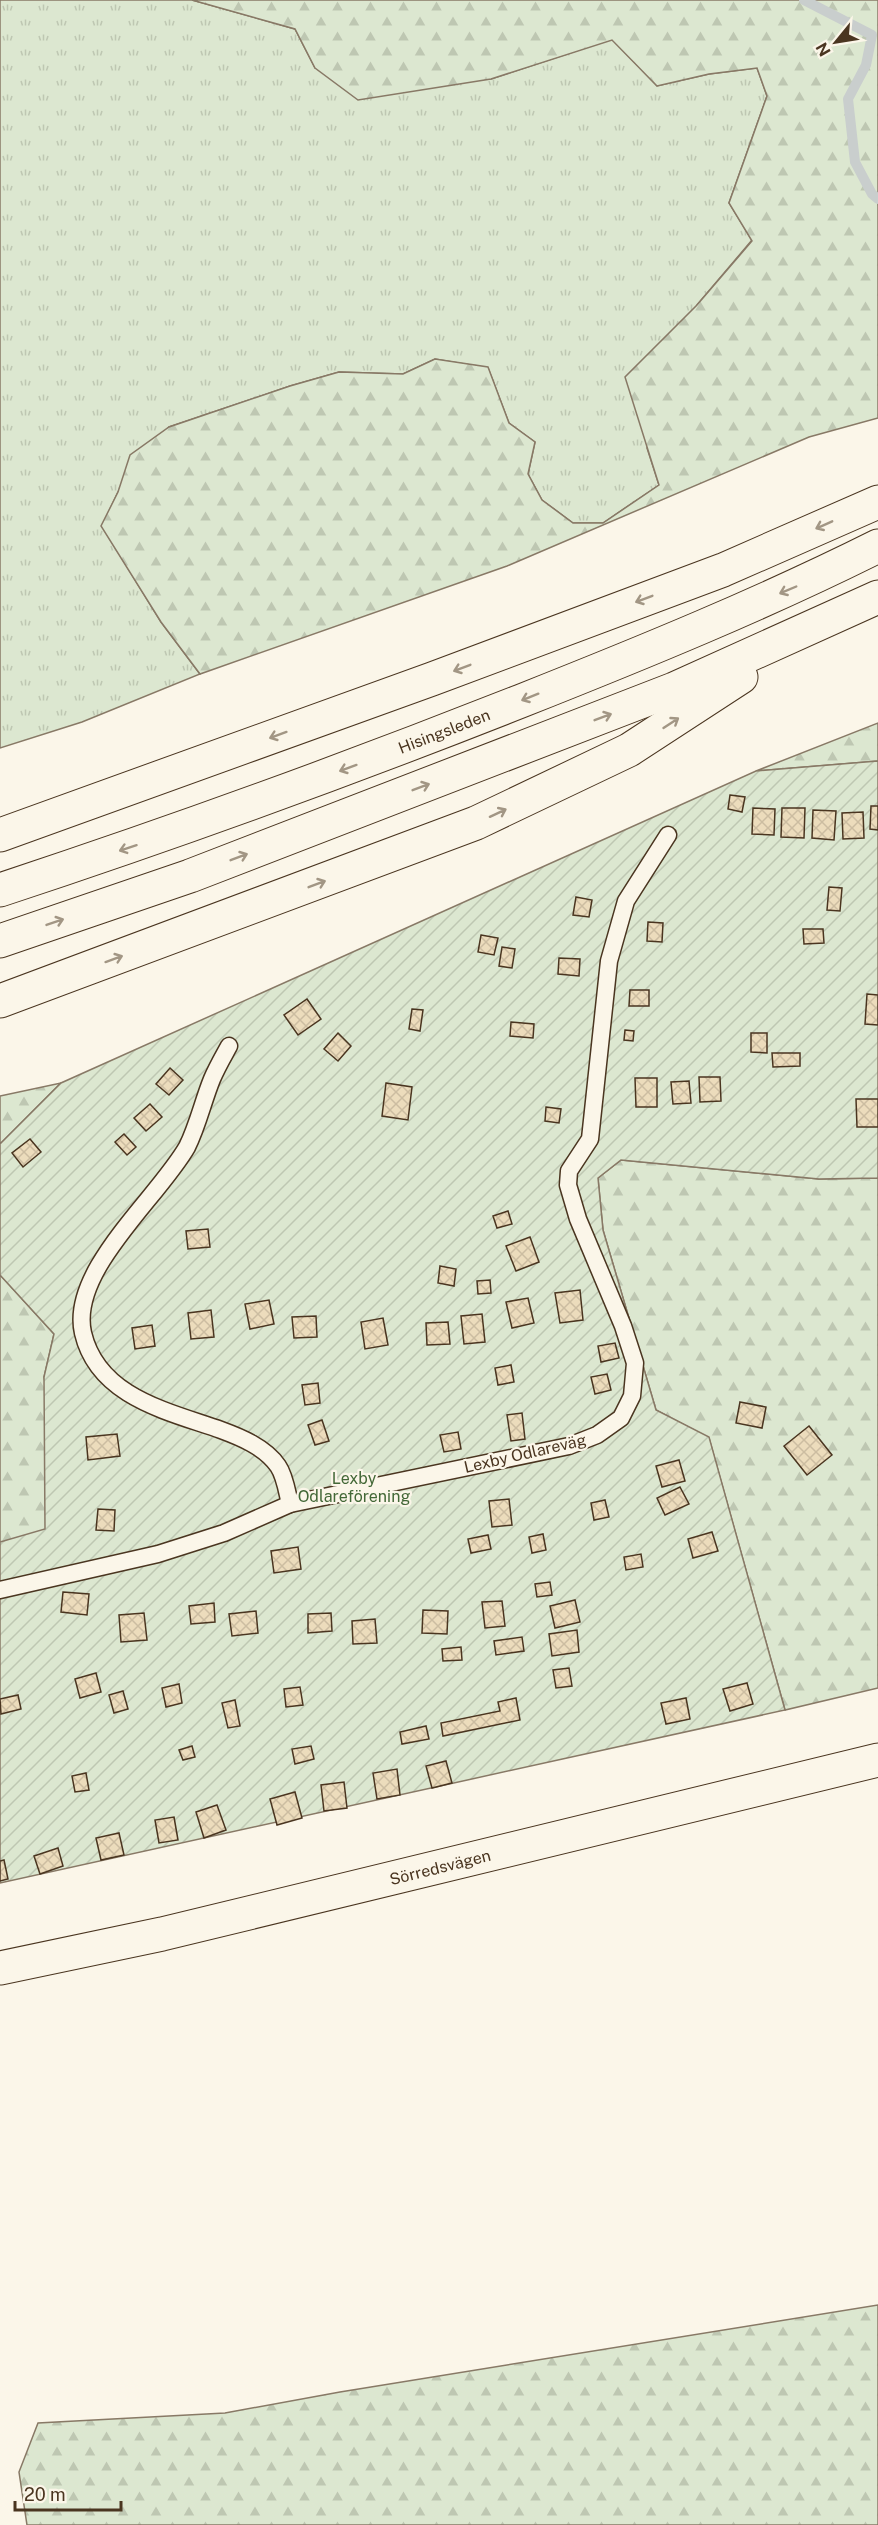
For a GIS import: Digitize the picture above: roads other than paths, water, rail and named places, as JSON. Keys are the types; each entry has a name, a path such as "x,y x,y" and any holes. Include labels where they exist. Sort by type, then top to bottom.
{"main road":[{"path":"0,834 432,679 723,570 878,502"},
{"name":"Hisingsleden","path":"0,890 183,830 410,745 662,645 804,583 878,546"},
{"path":"0,941 190,876 663,694 878,597"},
{"path":"0,1001 476,823 628,750 828,620"},
{"name":"Sörredsvägen","path":"0,1968 162,1934 878,1760"}],"lane":[{"name":"Lexby Odlareväg","path":"0,1590 158,1554 224,1533 290,1504 569,1446 597,1435 621,1419 632,1396 634,1363 623,1326 578,1219 568,1185 569,1171 590,1139 609,961 626,901 668,836"},
{"path":"229,1046 213,1077 188,1145 102,1262 81,1315 83,1330 95,1364 107,1378 138,1401 241,1437 262,1451 278,1466 290,1504"}],"waterway":[{"path":"804,0 872,35 866,65 848,99 855,162 872,194 878,199"}],"park label":[{"name":"Lexby Odlareförening","path":"354,1487"}]}
